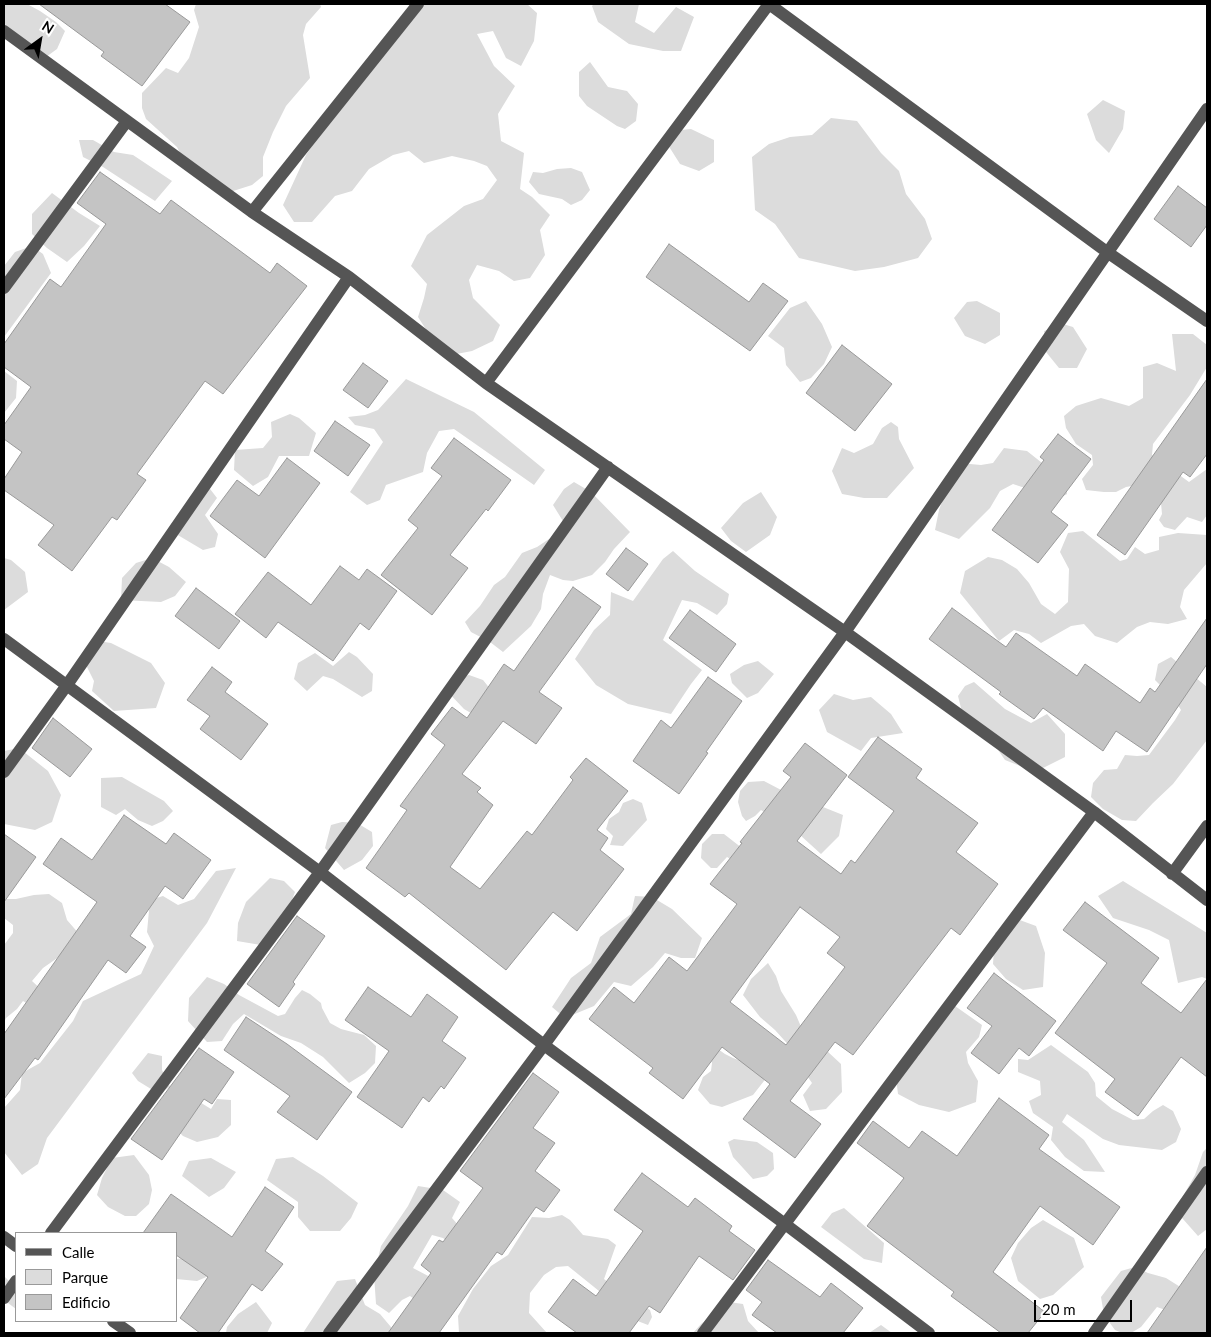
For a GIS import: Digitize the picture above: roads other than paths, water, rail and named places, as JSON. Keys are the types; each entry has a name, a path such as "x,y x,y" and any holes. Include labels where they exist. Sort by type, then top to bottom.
{"street":[{"path":"252,212 418,4"},
{"path":"486,383 769,4 1107,252 1207,321"},
{"path":"4,31 252,212 349,277 486,383 845,632 1094,812 1207,900"},
{"path":"329,1333 544,1045 845,632 1207,109"},
{"path":"4,288 127,121"},
{"path":"4,772 67,685 349,277"},
{"path":"52,1232 320,872 608,467"},
{"path":"4,639 320,872 544,1045 929,1333"},
{"path":"703,1333 1094,812"},
{"path":"1172,874 1207,826"},
{"path":"1094,1333 1207,1172"},
{"path":"4,1237 15,1245"},
{"path":"4,1298 15,1282"},
{"path":"114,1322 130,1333"}]}
